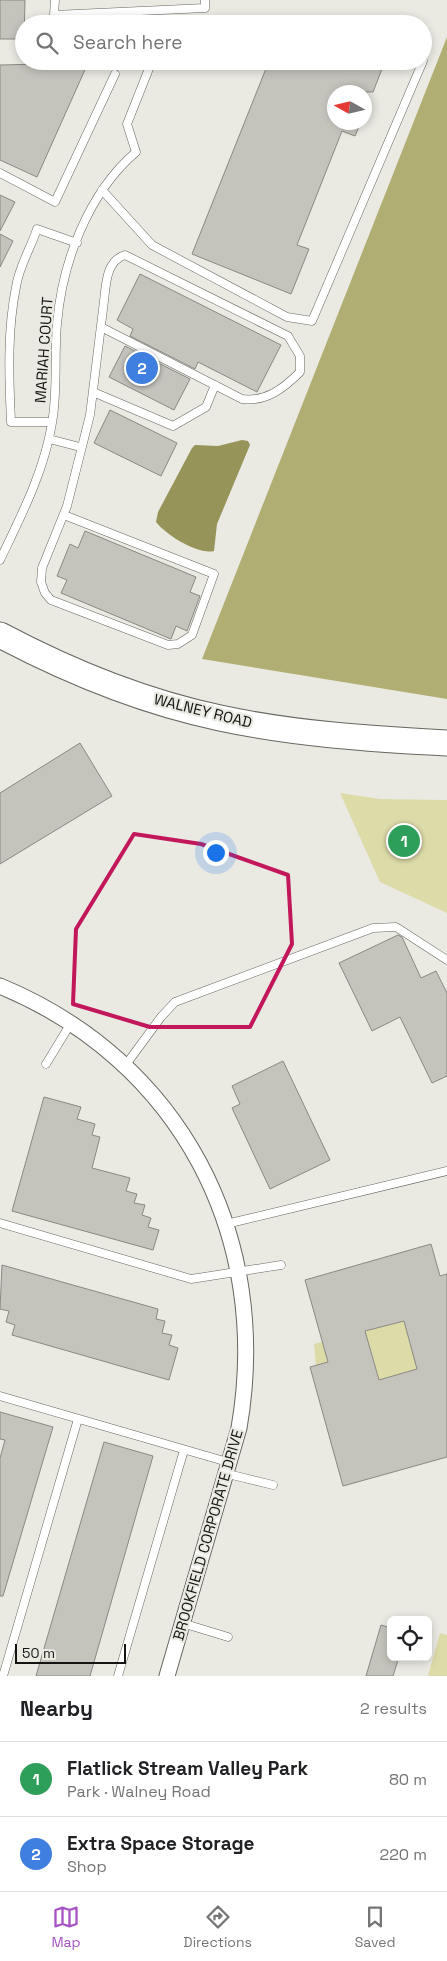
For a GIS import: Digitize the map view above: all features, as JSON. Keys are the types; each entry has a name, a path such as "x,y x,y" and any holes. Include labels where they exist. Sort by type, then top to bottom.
{"main road":[{"name":"WALNEY ROAD","path":"0,634 63,666 105,682 218,718 312,732 447,743"}],"street":[{"name":"BROOKFIELD CORPORATE DRIVE","path":"0,986 40,1005 71,1023 110,1052 157,1101 187,1142 212,1187 226,1224 239,1273 246,1319 246,1374 239,1428 229,1468 167,1676"}],"lane":[{"path":"55,0 54,15 205,8 205,0"},
{"name":"MARIAH COURT","path":"0,560 31,495 52,422 56,391 57,324 62,292 77,243 102,190 112,176 136,152 126,124 148,70"},
{"path":"102,190 152,245 287,317 312,321 419,70"},
{"path":"0,174 55,202 115,74"},
{"path":"52,422 11,422 10,355 14,295 20,270 37,229 77,243"},
{"path":"64,515 214,574 192,635 178,644 168,645 51,600 45,593 41,582 42,568 64,515 80,447 90,415 101,327 110,265 117,258 125,255 288,336 300,356 300,372 290,383 269,396 255,401 242,399 101,327"},
{"path":"93,392 173,426 206,407 215,385"},
{"path":"48,439 80,447"},
{"path":"125,1066 164,1013 175,1002 373,928 396,927 447,960"},
{"path":"46,1064 71,1023"},
{"path":"226,1224 447,1171"},
{"path":"0,1223 191,1279 281,1265"},
{"path":"0,1396 184,1450 273,1485"},
{"path":"3,1676 78,1419"},
{"path":"118,1676 184,1450"},
{"path":"182,1623 228,1637"}],"highlighted area":[{"path":"134,834 201,844 288,875 292,944 250,1027 150,1027 73,1004 76,929"}],"shaded area":[{"path":"447,37 447,699 202,659"},
{"path":"242,440 248,441 250,445 217,524 214,551 191,547 167,533 156,522 158,512 192,448 195,445 218,446"},
{"path":"340,793 380,799 447,800 447,913 380,882"},
{"path":"404,1321 412,1351 447,1342 387,1410 371,1350 316,1366 314,1344"},
{"path":"440,1633 447,1635 447,1676 428,1676"}],"building":[{"path":"0,0 25,0 25,15 15,15 15,39 0,39"},
{"path":"0,65 15,65 15,70 85,70 37,177 0,160"},
{"path":"265,70 382,70 373,92 372,85 327,85 327,130 358,130 355,136 342,131 297,245 309,249 291,294 192,254"},
{"path":"0,195 15,202 0,231"},
{"path":"0,234 13,241 0,267"},
{"path":"140,274 281,345 257,392 198,362 195,369 130,336 133,329 117,320"},
{"path":"125,346 190,379 174,410 109,377"},
{"path":"110,410 177,443 161,476 94,443"},
{"path":"85,531 196,577 190,592 200,596 187,631 176,626 171,639 61,593 67,580 57,576 70,544 78,548"},
{"path":"80,743 112,796 0,864 0,793"},
{"path":"398,935 402,937 421,978 436,971 447,993 447,1076 432,1083 400,1017 372,1031 339,963"},
{"path":"283,1061 330,1160 270,1189 232,1108 240,1104 232,1086"},
{"path":"44,1097 81,1107 77,1119 95,1124 92,1135 100,1137 92,1168 130,1178 126,1191 137,1194 134,1203 145,1205 142,1215 151,1218 148,1227 159,1230 153,1250 12,1211"},
{"path":"431,1244 440,1276 447,1274 447,1457 343,1486 310,1367 328,1362 305,1280","holes":["404,1321 417,1369 379,1380 365,1331"]},
{"path":"2,1265 158,1309 156,1319 165,1321 162,1333 172,1335 169,1345 178,1348 169,1380 12,1335 15,1325 6,1322 9,1311 0,1309"},
{"path":"0,1412 53,1427 3,1596 0,1596 0,1458 5,1440 0,1439"},
{"path":"104,1442 153,1456 90,1676 36,1676"},
{"path":"381,1625 387,1627 387,1661 398,1661 393,1676 366,1676"}],"place":[{"name":"Extra Space Storage","path":"142,368"},
{"name":"Flatlick Stream Valley Park","path":"404,841"}]}
